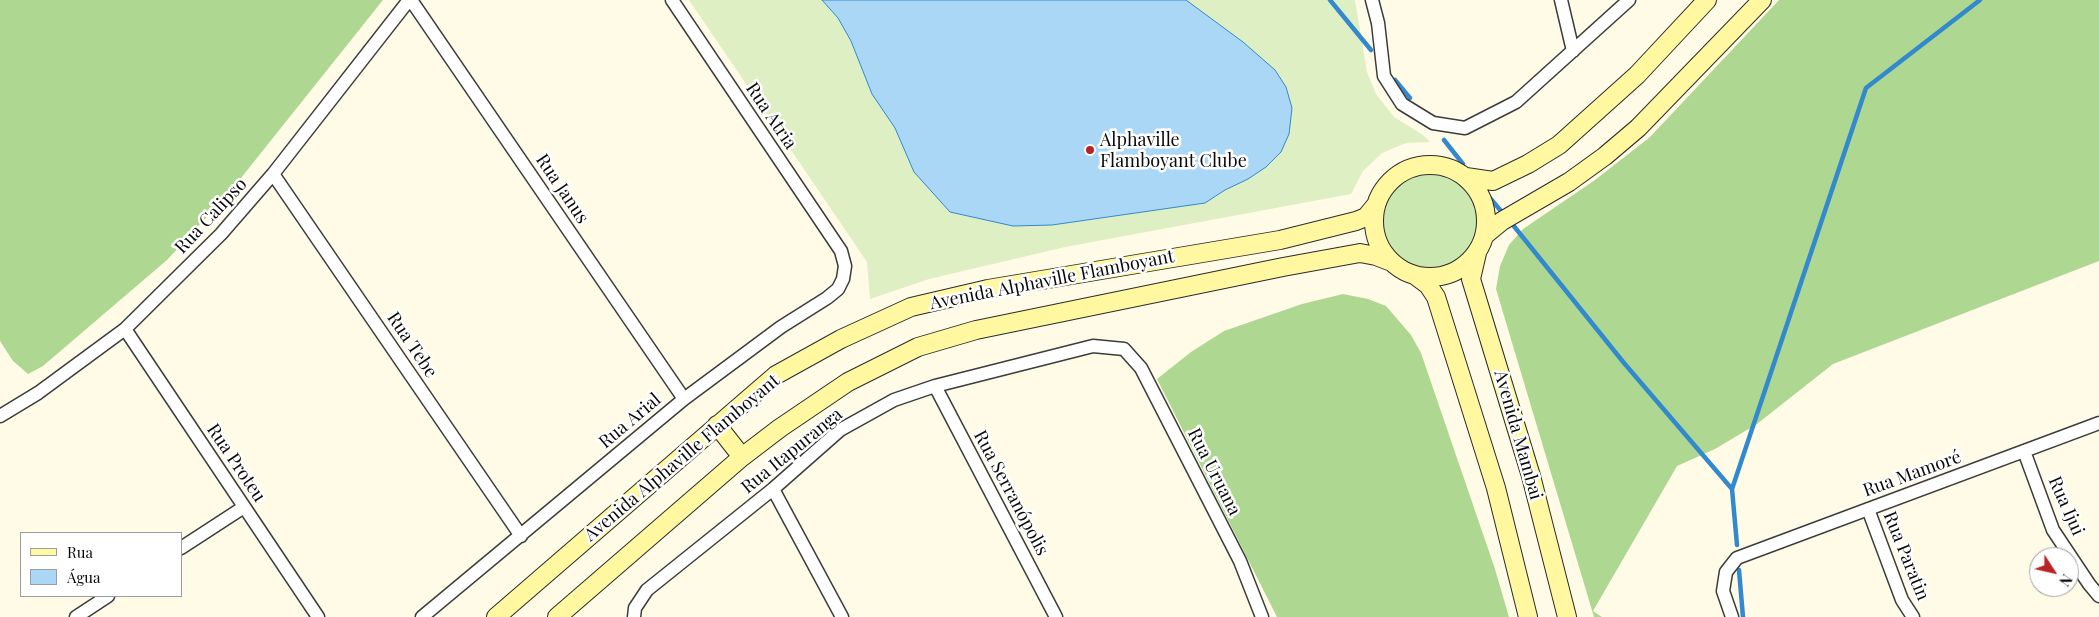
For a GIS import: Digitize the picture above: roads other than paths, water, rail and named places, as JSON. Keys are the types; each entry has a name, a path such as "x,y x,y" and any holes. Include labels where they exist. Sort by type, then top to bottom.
{"street":[{"name":"Rua Calipso","path":"0,416 38,393 125,329 221,234 273,174 410,0"},
{"name":"Rua Janus","path":"410,0 684,399"},
{"name":"Rua Atria","path":"672,0 841,251"},
{"path":"1372,0 1378,23 1384,76 1402,104 1433,123 1465,128 1516,102 1629,0"},
{"path":"1561,0 1574,51"},
{"path":"1466,178 1492,181 1528,164 1559,145 1637,75 1707,0"},
{"path":"1485,235 1502,221 1569,182 1605,156 1638,128 1762,0"},
{"path":"1430,164 1450,168 1466,178 1479,193 1486,215 1485,235 1477,253 1463,268 1446,276 1424,278 1405,273 1389,261 1378,244 1373,225 1375,206 1384,188 1398,174 1414,167 1430,164"},
{"name":"Rua Tebe","path":"273,174 521,536"},
{"name":"Avenida Alphaville Flamboyant","path":"496,617 776,375 841,339 911,307 988,289 1280,240 1366,218 1375,206"},
{"name":"Rua Arial","path":"422,617 684,399 740,356 838,289 843,279 845,266 841,251"},
{"name":"Avenida Alphaville Flamboyant","path":"557,617 742,457 780,428 848,382 918,348 1005,324 1341,256 1360,253 1389,261"},
{"name":"Avenida Mambai","path":"1477,253 1471,279 1531,476 1567,617"},
{"name":"Avenida Mambai","path":"1416,276 1428,285 1436,297 1496,488 1528,617"},
{"name":"Rua Proteu","path":"125,329 318,617"},
{"name":"Rua Itapuranga","path":"634,617 635,608 647,590 773,489 840,430 894,400 935,386 1093,346 1124,349"},
{"name":"Rua Uruana","path":"1124,349 1141,368 1240,561 1262,617"},
{"name":"Rua Serranópolis","path":"935,386 1056,617"},
{"name":"Rua Mamoré","path":"1732,617 1723,591 1726,572 1737,558 2099,423"},
{"path":"717,426 742,457"},
{"name":"Rua Ijui","path":"2024,451 2053,530 2099,596"},
{"path":"773,489 842,617"},
{"path":"182,547 244,506"},
{"name":"Rua Paratin","path":"1868,509 1902,600 1913,617"},
{"path":"76,617 106,597"}],"water":[{"path":"822,0 1186,0 1243,42 1275,70 1286,87 1292,108 1289,134 1281,152 1266,167 1205,203 1052,225 1013,226 950,212 914,172 895,128 872,94 851,41 838,18"}],"waterway":[{"path":"1330,0 1371,50"},
{"path":"1737,545 1732,489 1866,88 1980,0"},
{"path":"1395,80 1410,98"},
{"path":"1444,140 1463,164"},
{"path":"1490,198 1501,211"},
{"path":"1513,225 1624,363 1732,489"},
{"path":"1739,570 1743,617"}],"place":[{"name":"Alphaville Flamboyant Clube","path":"1090,150"}]}
